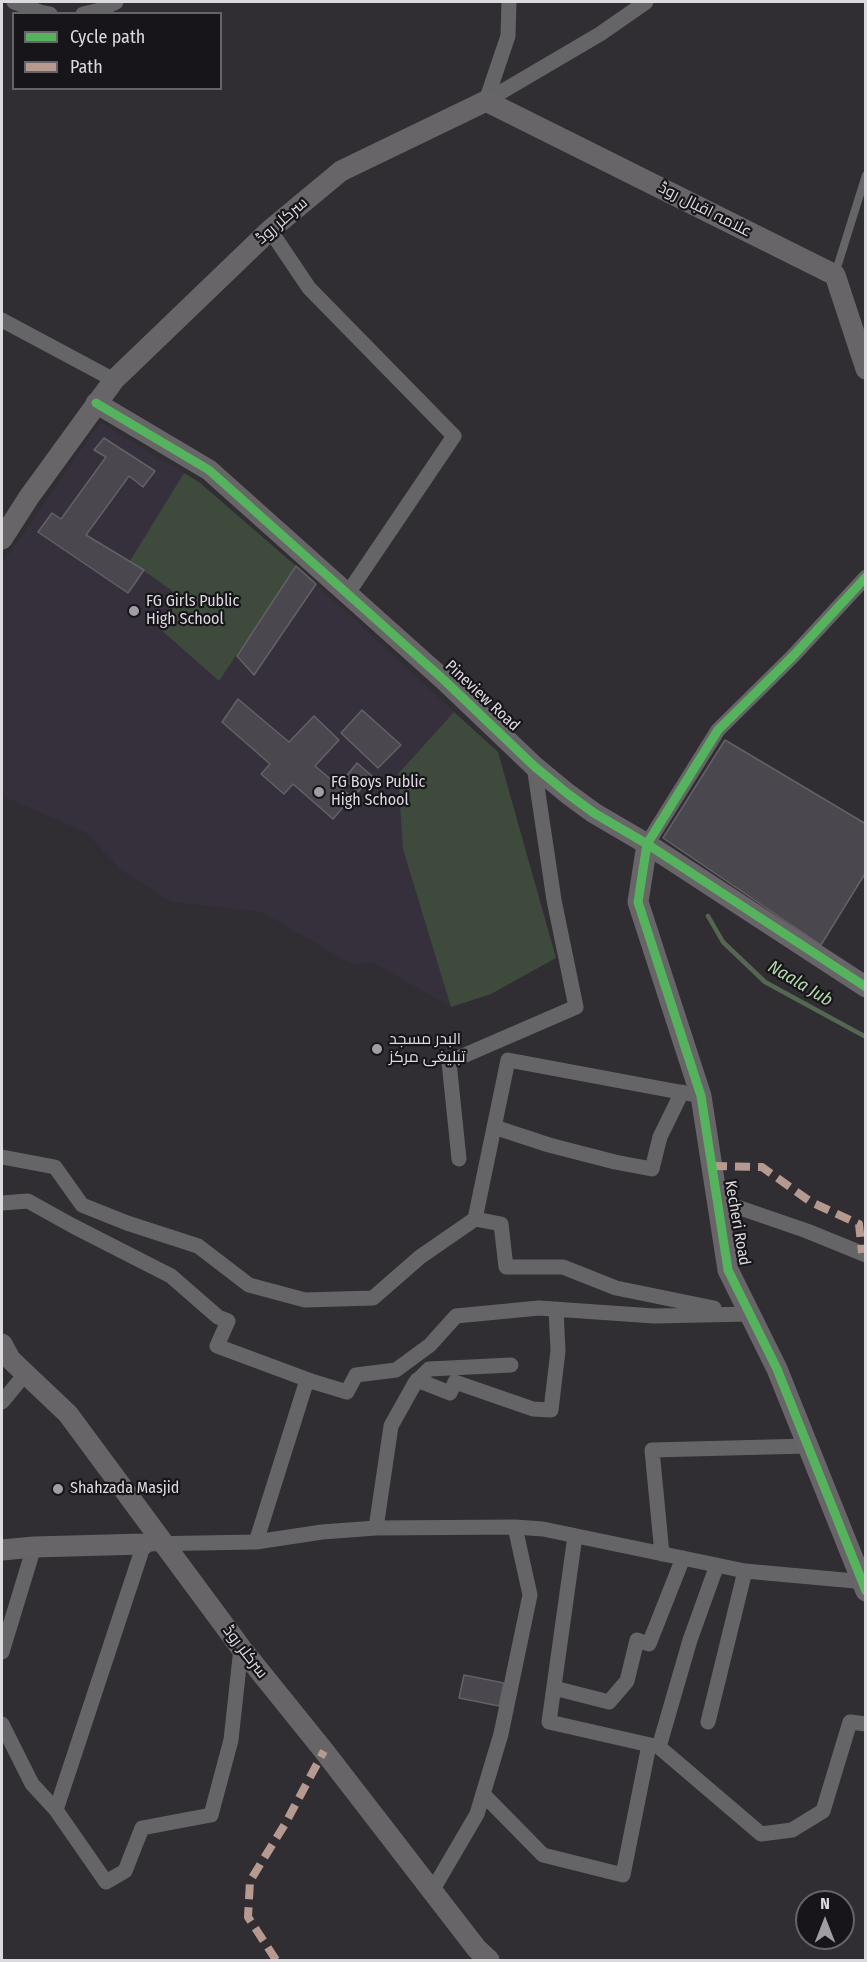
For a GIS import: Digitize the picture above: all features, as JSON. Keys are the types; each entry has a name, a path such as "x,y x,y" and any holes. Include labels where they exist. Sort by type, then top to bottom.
{"main road":[{"name":"سرکلر روڈ","path":"2,539 29,497 114,380 270,230 341,171 486,101"},
{"name":"علامہ اقبال روڈ","path":"486,101 835,275"},
{"path":"835,275 866,369"},
{"name":"Pineview Road","path":"96,403 209,470 444,680 534,766 594,813 646,844 866,987"},
{"path":"2,515 29,497"},
{"name":"Kecheri Road","path":"646,844 638,902 691,1094 717,1200 728,1270 777,1369 864,1585"},
{"name":"سرکلر روڈ","path":"2,1344 10,1359 68,1414 154,1544 241,1648 477,1949 489,1960"},
{"path":"2,1550 154,1544"}],"street":[{"path":"14,2 40,12"},
{"path":"92,12 116,2"},
{"path":"486,101 508,36 509,2"},
{"name":"سرکلر روڈ","path":"486,101 600,34 646,2"},
{"path":"270,230 309,288 454,436 348,594"},
{"path":"2,320 114,380"},
{"path":"646,844 718,730 793,656 866,577"},
{"path":"459,1159 449,1062 576,1007 554,900 534,766"},
{"path":"2,1157 55,1167 82,1205 127,1223 198,1246 249,1285 305,1300 373,1298 420,1257 475,1219 494,1127 508,1060 691,1094 660,1137 652,1169 549,1145 494,1127"},
{"path":"717,1200 807,1231 866,1255"},
{"path":"2,1203 28,1201 171,1276 218,1317 228,1321 217,1346 307,1380 347,1392 356,1375 396,1370 430,1345 456,1316 539,1308 654,1316 750,1314"},
{"path":"475,1219 501,1224 506,1267 563,1268 616,1288 750,1314"},
{"path":"417,1380 450,1393 455,1382 533,1409 551,1410 558,1352 556,1309"},
{"path":"376,1528 391,1426 417,1380 429,1369 511,1365"},
{"path":"2,1402 26,1373"},
{"path":"256,1542 307,1380"},
{"path":"662,1554 652,1450 808,1446"},
{"path":"56,1810 154,1544 256,1542 322,1532 376,1528 515,1527 543,1529 745,1571 864,1585"},
{"path":"432,1891 477,1814 501,1734 530,1594 515,1527"},
{"path":"575,1536 549,1722 654,1746 761,1833 792,1830 823,1811 850,1722 866,1724"},
{"path":"2,1652 34,1547"},
{"path":"554,1688 609,1702 627,1681 637,1640 649,1644 682,1558"},
{"path":"483,1794 543,1855 622,1875 654,1746 717,1565"},
{"path":"708,1722 745,1571"},
{"path":"2,1724 32,1784 56,1810 106,1882 125,1871 142,1828 211,1815 231,1740 241,1648"}],"lane":[{"path":"835,275 866,175"}],"shaded area":[{"path":"100,422 199,482 316,584 498,752 556,958 491,994 451,1007 372,962 353,965 262,912 172,902 122,871 85,832 2,796 2,564"}],"green space":[{"path":"184,473 199,482 296,566 219,681 159,628 181,597 130,561"},
{"path":"454,712 498,752 556,958 491,994 451,1007 403,849 398,774"}],"building":[{"path":"104,438 155,471 143,487 129,476 86,535 144,570 128,593 38,532 52,513 61,519 106,457 94,450"},
{"path":"296,566 316,584 254,675 237,656"},
{"path":"238,699 289,742 314,716 339,740 315,766 352,797 333,819 293,784 284,794 261,774 270,764 222,722"},
{"path":"362,710 401,745 378,768 341,733"},
{"path":"725,740 866,824 866,872 821,945 663,838"},
{"path":"357,763 372,776 358,792 344,779"},
{"path":"464,1675 504,1683 499,1706 459,1698"}],"waterway":[{"name":"Naala Jub","path":"708,916 723,942 765,982 866,1037"}],"marked path":[{"path":"712,1166 762,1167 811,1202 859,1224 862,1253"},
{"path":"276,1960 248,1917 250,1881 285,1824 324,1751"}],"cycle path":[{"path":"96,403 209,470 444,680 534,766 568,794 594,813 647,844 866,987"},
{"path":"866,577 793,656 718,730 647,844 638,902 701,1096 728,1270 777,1369 866,1591"}],"place":[{"name":"FG Girls Public High School","path":"134,611"},
{"name":"FG Boys Public High School","path":"319,792"},
{"name":"البدر مسجد تبلیغی مرکز","path":"377,1049"},
{"name":"Shahzada Masjid","path":"58,1489"}]}
